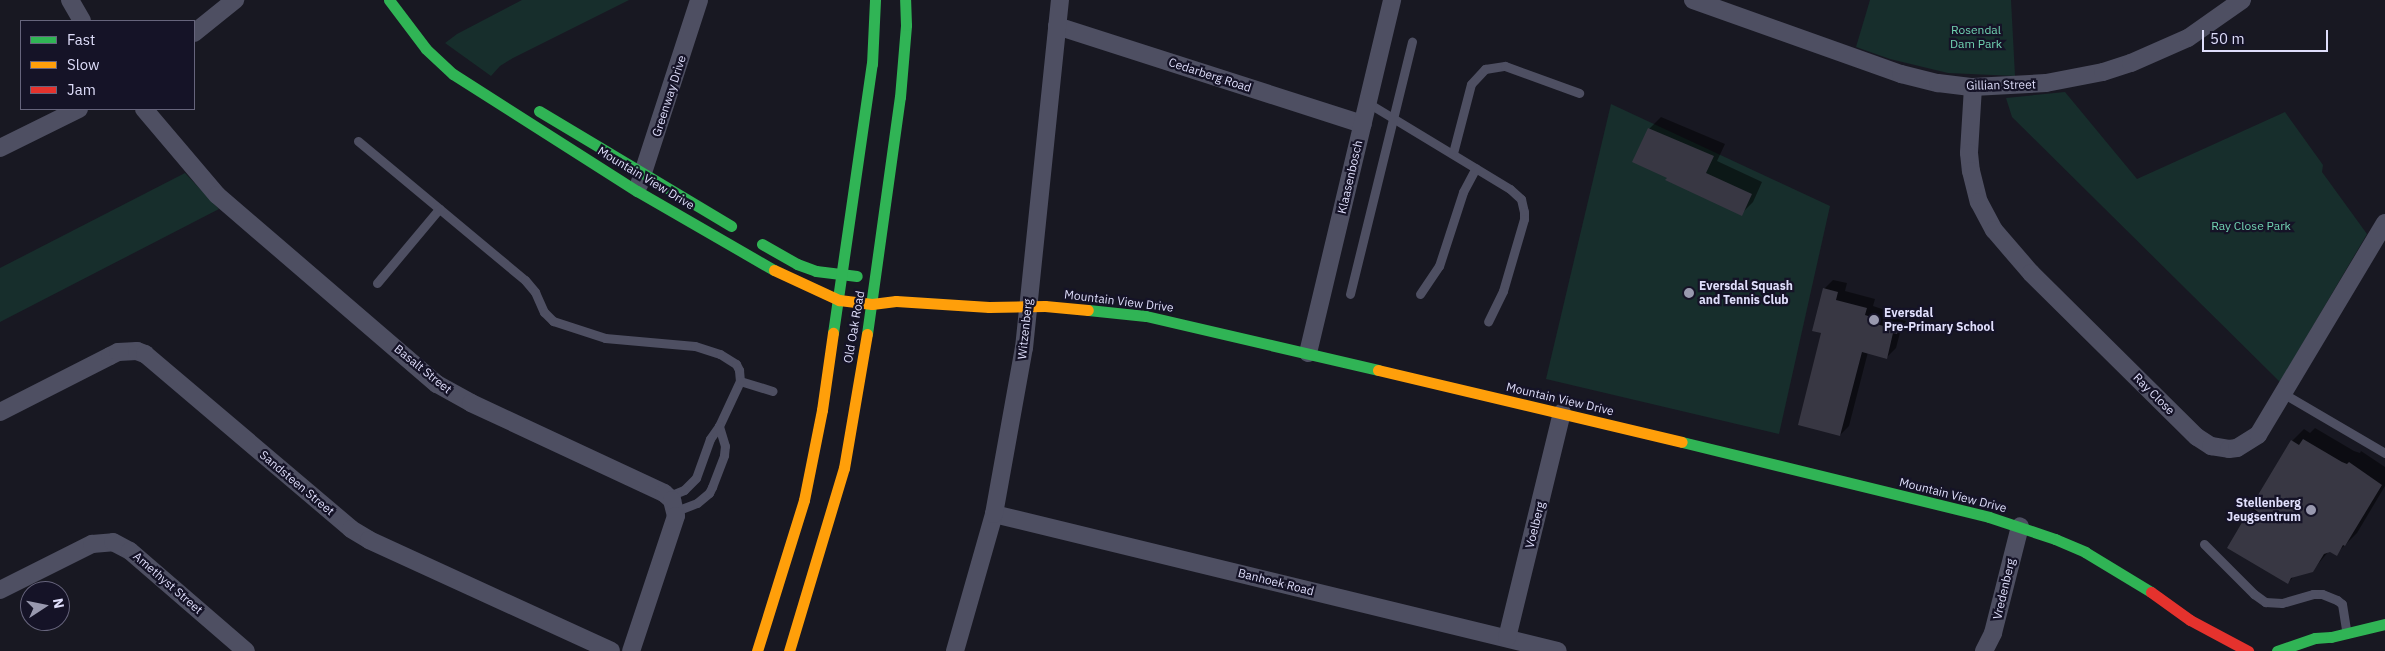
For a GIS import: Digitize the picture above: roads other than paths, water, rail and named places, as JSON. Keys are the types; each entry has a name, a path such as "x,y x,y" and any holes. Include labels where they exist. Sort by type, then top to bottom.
{"street":[{"path":"70,0 81,20"},
{"path":"195,32 235,0"},
{"name":"Mountain View Drive","path":"389,0 426,49 453,74 636,192 796,283 839,300 872,304 886,290"},
{"name":"Greenway Drive","path":"636,192 699,0"},
{"name":"Old Oak Road","path":"758,651 804,500 822,410 872,64 875,0"},
{"name":"Old Oak Road","path":"790,651 844,468 872,304 886,290 906,25 905,0"},
{"name":"Witzenberg","path":"955,651 994,514 1025,343 1060,0"},
{"name":"Klaasenbosch","path":"1308,353 1392,0"},
{"name":"Gillian Street","path":"1693,0 1901,74 1938,83 1973,87 2046,84 2122,66 2155,54 2188,38 2242,0"},
{"name":"Mountain View Drive","path":"408,25 452,57"},
{"name":"Cedarberg Road","path":"1057,26 1363,124"},
{"name":"Ray Close","path":"1973,87 1969,153 1971,170 1979,202 1994,230 2045,287 2197,437 2212,446 2229,449 2237,448 2252,441 2263,428 2382,234"},
{"name":"Mountain View Drive","path":"532,107 644,172 745,234 801,265 816,270 843,273 886,290 989,307 1028,306 1146,316 1562,413 2020,526 2085,552 2122,573 2190,620 2248,651"},
{"path":"0,148 77,110"},
{"name":"Basalt Street","path":"145,110 217,195 437,384 672,504"},
{"name":"Sandsteen Street","path":"0,412 118,352 137,351 144,354 357,533 611,651"},
{"name":"Voelberg","path":"1508,638 1562,413"},
{"path":"631,651 672,504"},
{"name":"Banhoek Road","path":"994,514 1558,651"},
{"name":"Vredenberg","path":"1984,651 1994,633 2020,526"},
{"name":"Amethyst Street","path":"0,590 92,544 113,542 130,551 246,651"},
{"name":"Mountain View Drive","path":"2190,620 2210,645"},
{"path":"2277,651 2316,638 2347,634 2385,624"},
{"path":"2309,651 2331,637"}],"lane":[{"path":"1350,294 1412,42"},
{"path":"1453,153 1471,84 1485,69 1505,66 1578,93"},
{"path":"1368,103 1453,153 1516,193 1521,199 1524,212 1503,290 1488,322"},
{"path":"358,141 525,280 535,292 544,312 553,321 605,338 695,346 720,354 736,364 739,370 740,381 719,426 710,439 696,478 672,504"},
{"path":"1420,294 1439,266 1463,192 1476,168"},
{"path":"377,283 439,209"},
{"path":"740,381 772,391"},
{"path":"2284,394 2385,453"},
{"path":"672,504 697,504 709,493 724,455 725,446 719,426"},
{"path":"2204,544 2254,594 2265,602 2282,603 2313,594 2322,594 2337,600 2342,604 2347,634"}],"place":[{"name":"Eversdal Squash and Tennis Club","path":"1689,293"},
{"name":"Eversdal Pre-Primary School","path":"1874,320"},
{"name":"Stellenberg Jeugsentrum","path":"2311,510"}],"park label":[{"name":"Rosendal Dam Park","path":"1976,37"},
{"name":"Ray Close Park","path":"2251,226"}]}
